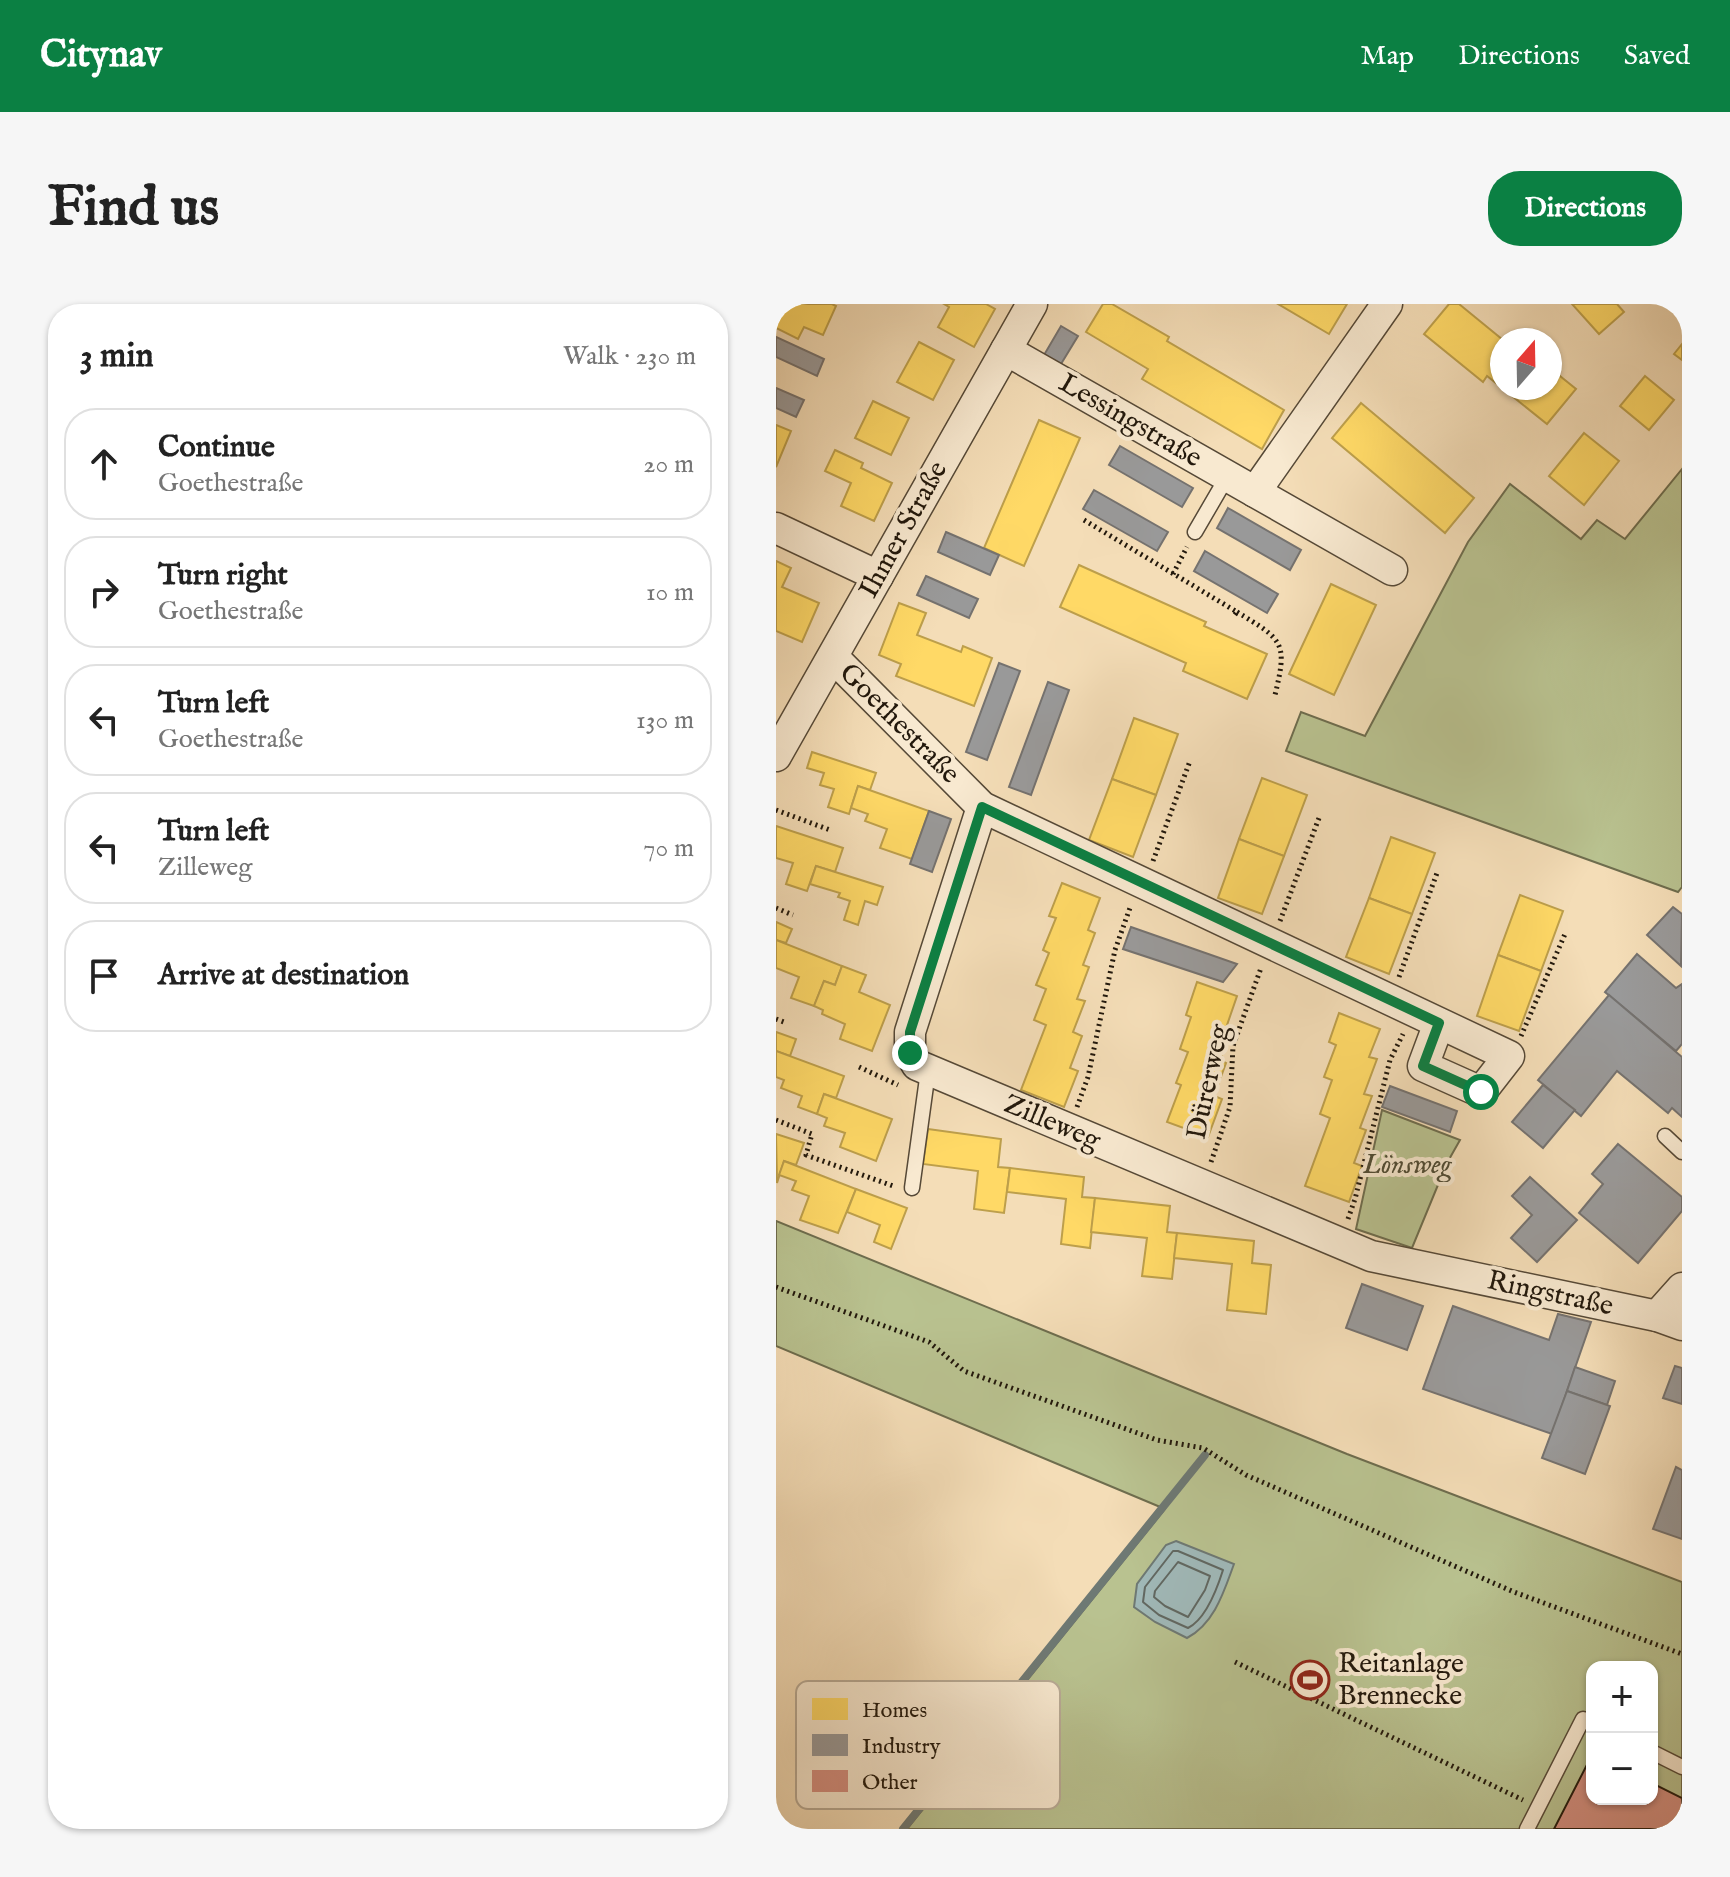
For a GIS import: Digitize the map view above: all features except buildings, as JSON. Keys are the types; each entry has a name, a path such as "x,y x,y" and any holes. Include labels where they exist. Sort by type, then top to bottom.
{"street":[{"name":"Ihmer Straße","path":"776,756 785,720 833,657 1032,304"},
{"path":"1255,492 1387,304"},
{"name":"Lessingstraße","path":"1006,350 1392,570"},
{"path":"776,528 878,576"},
{"name":"Goethestraße","path":"833,657 982,807 1145,884 1266,955 1390,1000 1509,1056"},
{"path":"926,1084 910,1053 910,1032 982,807"},
{"path":"1439,1023 1423,1066 1481,1092 1509,1056"},
{"name":"Zilleweg","path":"926,1084 1371,1256 1442,1272"},
{"name":"Ringstraße","path":"1442,1272 1669,1320 1682,1288"}],"lane":[{"path":"1195,532 1227,477"},
{"path":"912,1188 926,1084"},
{"path":"1665,1136 1682,1152"},
{"path":"1527,1829 1583,1719 1586,1720"},
{"path":"1658,1755 1682,1767"}],"path":[{"path":"1084,520 1235,614 1268,631 1281,646 1283,663 1275,695"},
{"path":"1173,574 1195,532"},
{"path":"1145,884 1190,761"},
{"path":"776,810 830,830"},
{"name":"Dürerweg","path":"1212,1160 1230,1107 1233,1046 1319,818"},
{"path":"1390,1000 1437,873"},
{"path":"776,908 793,915"},
{"path":"1081,1099 1115,950 1126,918"},
{"path":"1509,1056 1520,1038 1565,934"},
{"path":"776,1019 784,1022"},
{"path":"1347,1222 1390,1060 1396,1049"},
{"path":"859,1067 926,1084"},
{"path":"776,1120 812,1134 806,1155 905,1191 912,1188"},
{"path":"776,1287 929,1342 964,1371 1157,1440 1203,1448 1246,1475 1514,1592 1682,1654"},
{"path":"1235,1662 1538,1807"}],"green space":[{"path":"1682,469 1682,887 1678,892 1286,751 1301,712 1365,736 1468,542 1510,484 1581,539 1597,520 1625,539"},
{"name":"Lönsweg","path":"1382,1110 1460,1140 1447,1163 1412,1248 1356,1229"},
{"path":"776,1221 1347,1454 1682,1582 1682,1829 907,1829 923,1809 1060,1809 1060,1681 1026,1681 1165,1509 776,1346"}],"water":[{"path":"1176,1541 1234,1564 1212,1615 1187,1638 1134,1607 1137,1584 1166,1545"}],"waterway":[{"path":"1023,1681 1205,1455"},
{"path":"903,1829 919,1809"}],"place":[{"name":"Reitanlage Brennecke","path":"1310,1680"}],"route":[{"path":"910,1053 910,1032 982,807 1439,1023 1423,1066 1481,1092"}]}
